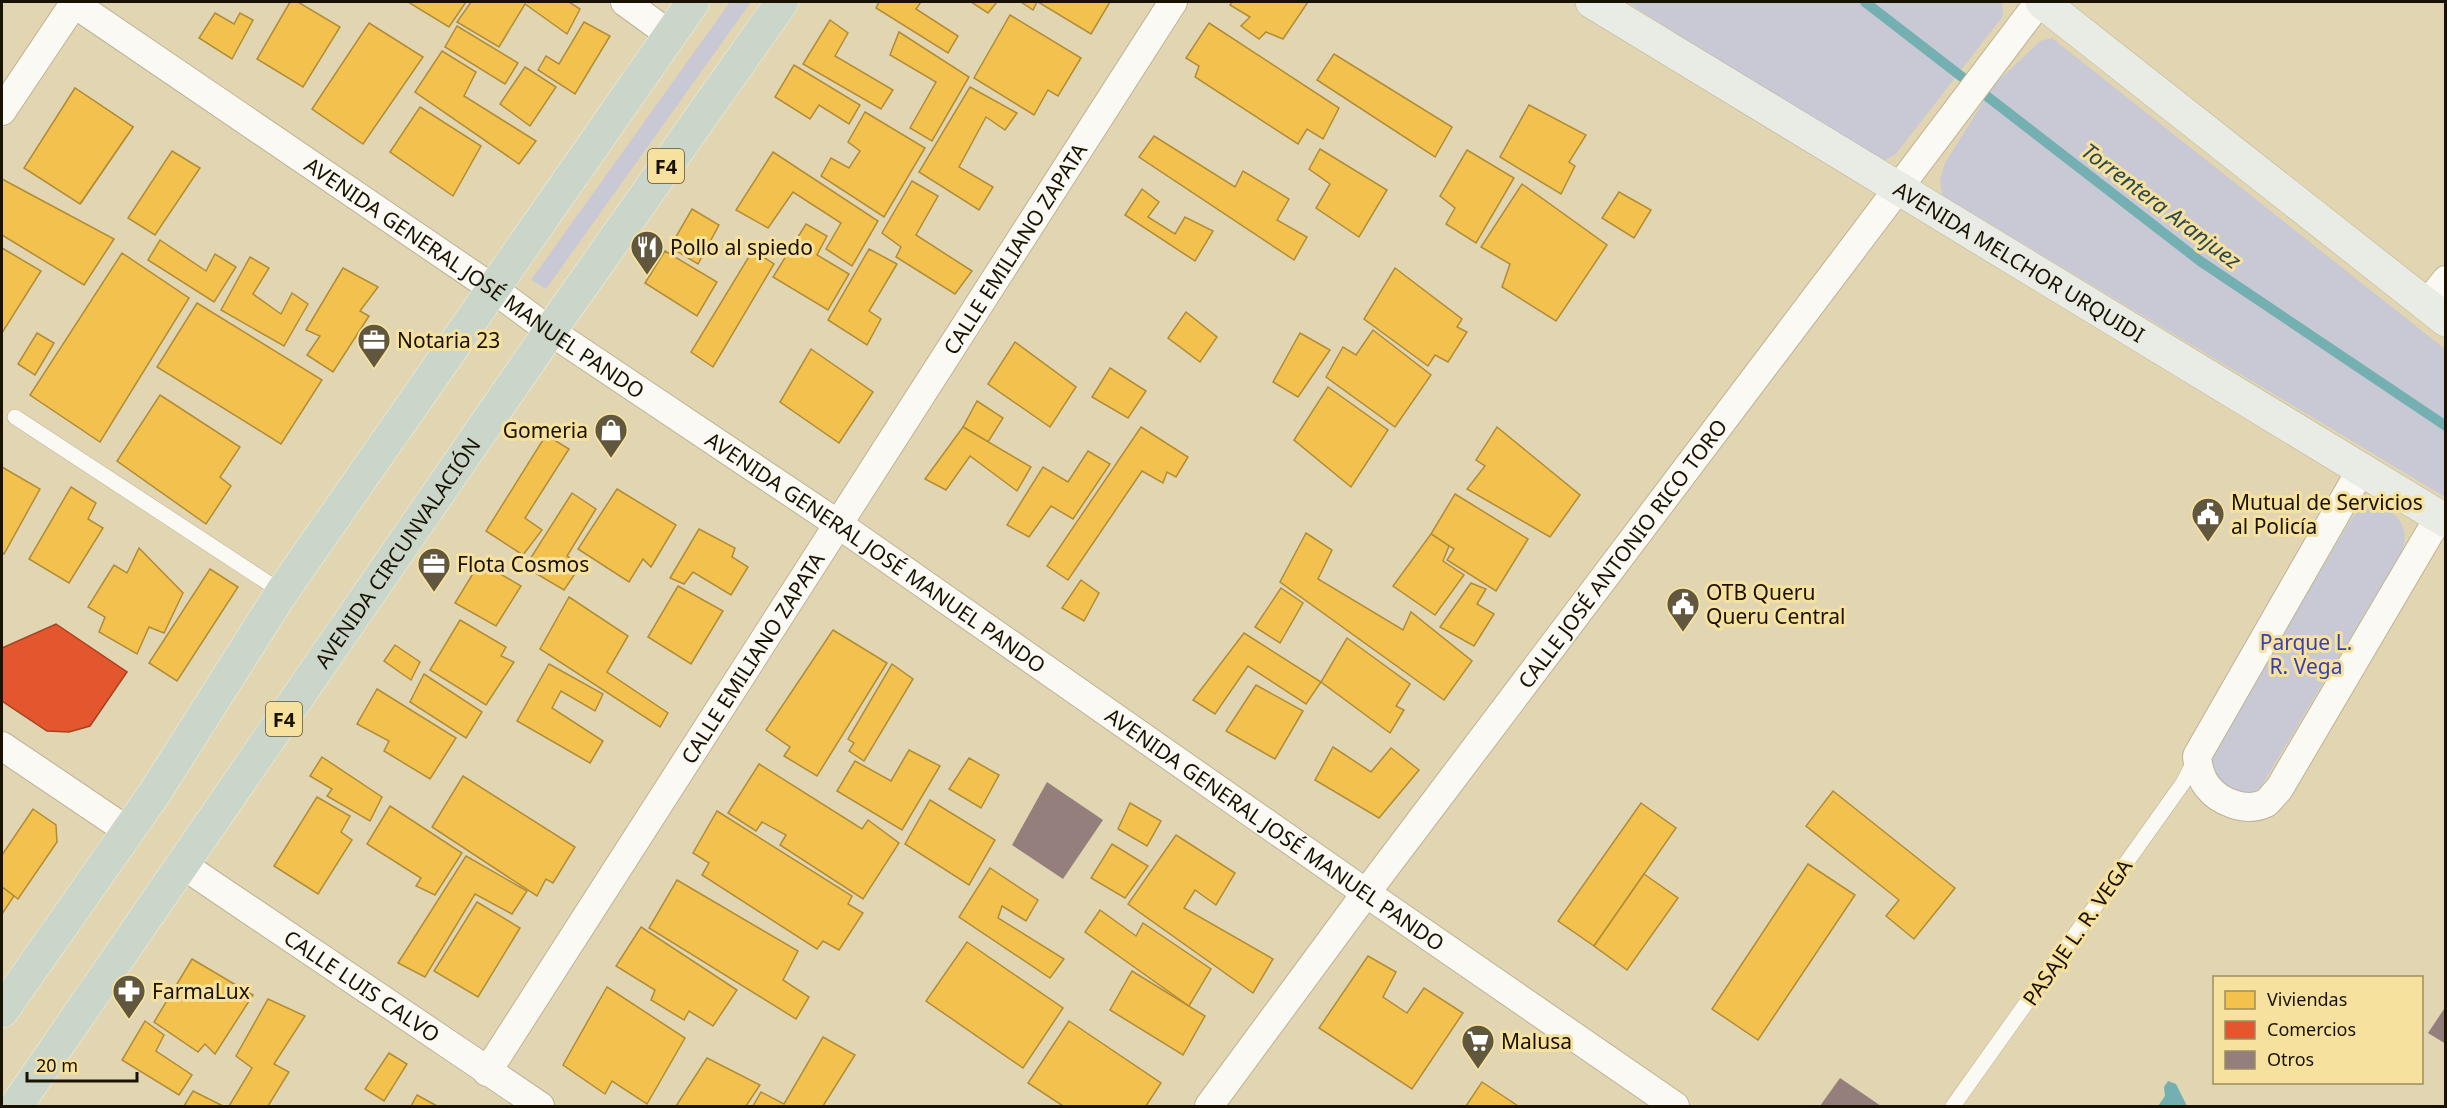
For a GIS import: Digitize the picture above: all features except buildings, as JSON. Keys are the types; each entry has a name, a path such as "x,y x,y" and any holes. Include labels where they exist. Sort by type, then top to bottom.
{"highway":[{"path":"2,1011 128,831 282,592 693,2"},
{"name":"AVENIDA CIRCUNVALACIÓN","path":"16,1107 550,331 782,2"}],"main road":[{"name":"AVENIDA MELCHOR URQUIDI","path":"1592,2 2442,519"},
{"path":"2041,2 2439,302"}],"street":[{"path":"2,111 74,2"},
{"name":"AVENIDA GENERAL JOSÉ MANUEL PANDO","path":"74,2 492,288 550,331 838,524 1675,1107"},
{"path":"625,2 669,34"},
{"name":"CALLE EMILIANO ZAPATA","path":"487,1072 1173,2"},
{"name":"CALLE JOSÉ ANTONIO RICO TORO","path":"1209,1107 1366,893 2041,2"},
{"path":"2361,470 2197,756 2199,772 2206,786 2218,798 2233,805 2249,807 2265,803 2279,789 2442,519"},
{"path":"2,746 128,831"},
{"name":"CALLE LUIS CALVO","path":"183,865 540,1107"}],"lane":[{"path":"15,417 282,592"},
{"name":"PASAJE L. R. VEGA","path":"1953,1107 2183,783 2197,756"}],"green space":[{"path":"730,2 751,2 546,289 531,280"},
{"path":"1627,2 2002,2 2003,16 1896,154 1883,161 1871,158"},
{"path":"2052,38 2445,349 2445,497 1942,195 1940,179 1945,163 1996,83 2040,41"},
{"name":"Parque L. R. Vega","path":"2373,506 2389,511 2400,521 2405,535 2402,551 2261,787 2245,793 2217,784 2210,757 2350,521 2356,513"}],"water":[{"path":"2168,1081 2176,1084 2187,1106 2158,1106 2165,1096 2164,1087"}],"waterway":[{"name":"Torrentera Aranjuez","path":"1865,2 2200,261 2446,426"}],"place":[{"name":"Pollo al spiedo","path":"647,276"},
{"name":"Notaria 23","path":"374,369"},
{"name":"Gomeria","path":"611,459"},
{"name":"Mutual de Servicios al Policía","path":"2208,543"},
{"name":"Flota Cosmos","path":"434,593"},
{"name":"OTB Queru Queru Central","path":"1683,633"},
{"name":"FarmaLux","path":"129,1020"},
{"name":"Malusa","path":"1478,1070"}]}
